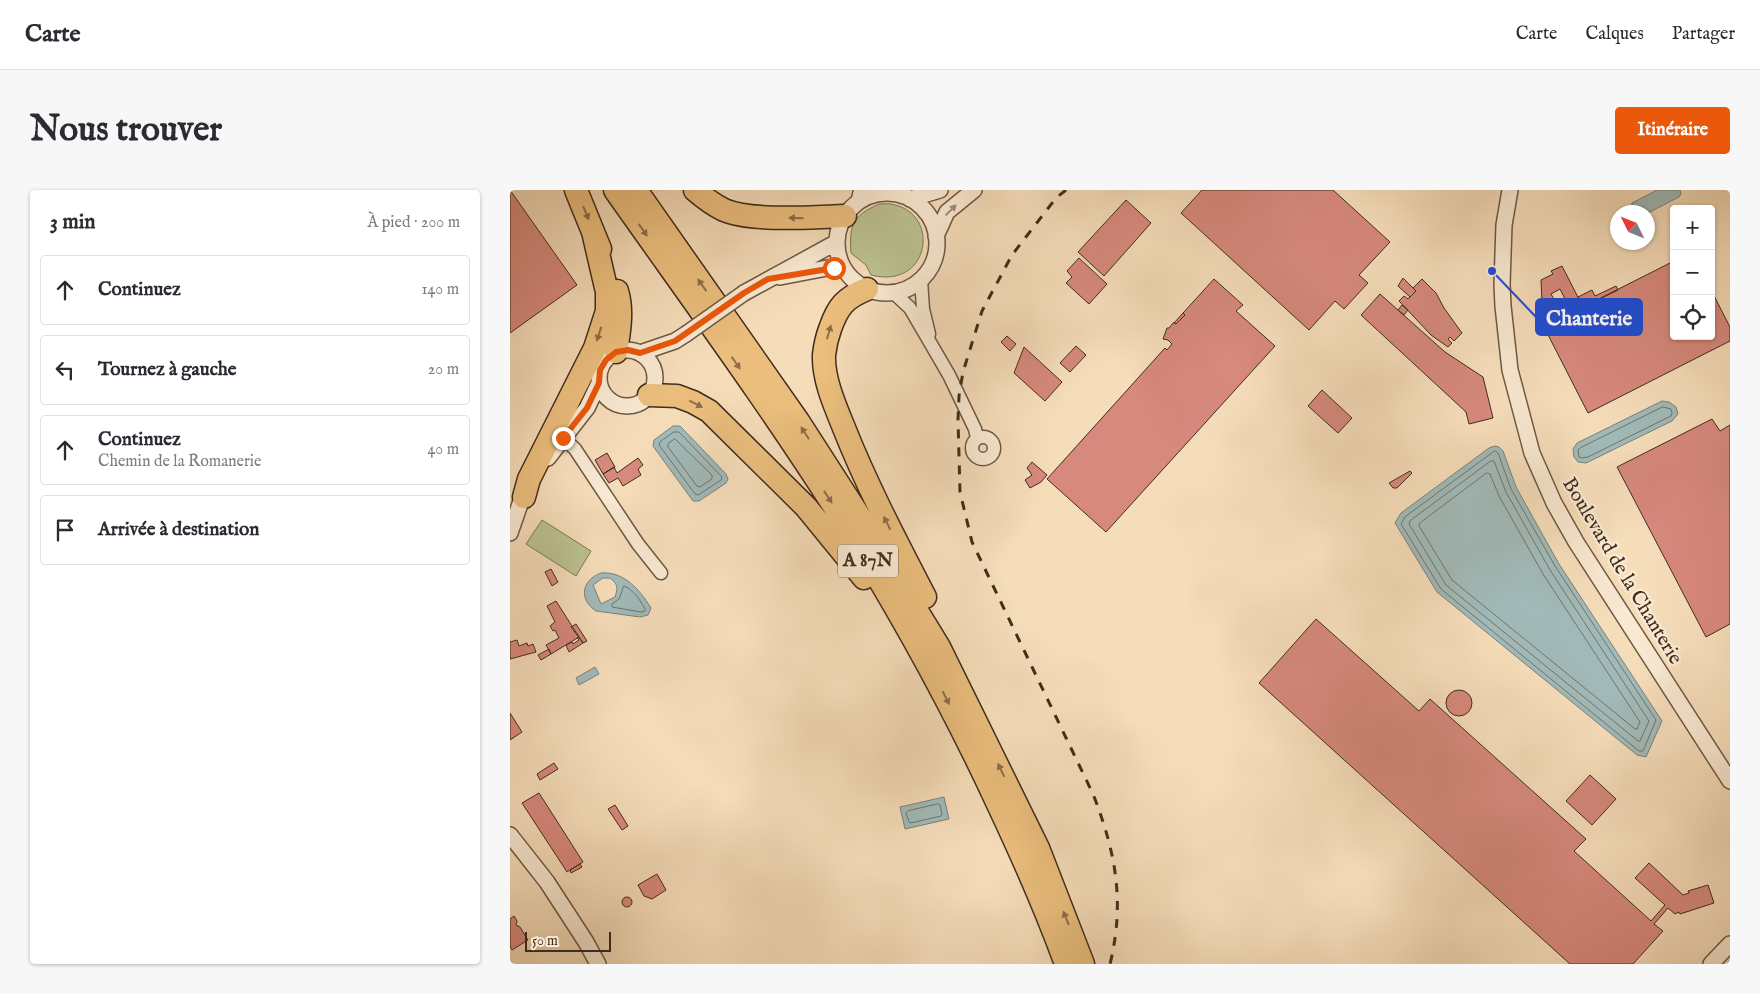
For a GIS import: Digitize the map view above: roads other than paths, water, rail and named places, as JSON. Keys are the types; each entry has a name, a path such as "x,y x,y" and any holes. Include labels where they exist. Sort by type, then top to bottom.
{"highway":[{"path":"576,190 620,301 616,352"},
{"name":"A 87N","path":"615,190 781,426 934,655 974,753 1024,859 1066,964"},
{"name":"A 87N","path":"636,190 798,421 859,516 1038,848 1083,964"},
{"path":"695,190 724,210 748,216 802,218 854,203"},
{"path":"524,497 529,479 595,348 607,311 608,292 594,236"},
{"path":"649,395 676,396 693,402 709,411 806,507 862,575 907,646 934,655 936,620 858,464 827,380 824,355 835,314 842,304 852,296 867,289"}],"street":[{"path":"910,199 940,190"},
{"path":"936,236 947,212 974,190"},
{"name":"Boulevard de la Chanterie","path":"1510,190 1504,224 1503,306 1510,370 1532,453 1554,503 1576,542 1730,781"},
{"path":"891,192 910,199 922,208 932,221 936,236 936,248 934,260 921,280 904,290 880,293 867,289 854,281 844,269 838,256 837,242 839,228 854,203 874,195 891,192"},
{"path":"599,383 604,394 614,402 626,406 639,403 649,395 654,384 655,372 662,356 680,338 744,293 837,242"},
{"path":"768,279 826,268 844,269"},
{"path":"921,280 923,309 932,346"},
{"path":"894,292 910,308 949,375 975,429 977,438"},
{"path":"640,353 680,338"},
{"path":"510,532 524,497 543,466 587,408 599,383 600,370 606,360 616,352 628,350 640,353 650,361 655,372"},
{"path":"587,408 597,404 614,402"},
{"path":"563,438 575,449 638,544 660,573"},
{"path":"510,835 547,882 598,964"},
{"path":"1710,964 1730,944"},
{"path":"1724,964 1730,958"}],"water":[{"path":"1657,190 1680,190 1681,194 1679,197 1655,209 1655,205 1632,205 1632,203"},
{"path":"1662,401 1669,402 1676,407 1678,414 1672,421 1586,463 1578,462 1574,457 1573,449 1577,443"},
{"path":"673,426 680,426 726,474 728,479 726,483 699,501 693,501 653,446 654,440"},
{"path":"1495,446 1503,451 1516,487 1559,564 1662,721 1646,757 1637,755 1437,592 1395,523 1401,513 1489,448"},
{"path":"601,573 609,573 624,578 636,588 651,608 648,615 640,617 596,611 590,606 585,596 586,585","holes":["603,578 610,578 617,586 615,597 601,604 593,585"]},
{"path":"595,667 599,674 579,685 576,678"},
{"path":"944,797 949,819 905,829 900,807"}],"railway":[{"path":"1066,190 1056,198 1012,255 982,311 963,372 959,396 960,492 972,542 1093,794 1101,816 1116,878 1117,920 1110,964"}],"place":[{"name":"Chanterie","path":"1492,271"}]}
